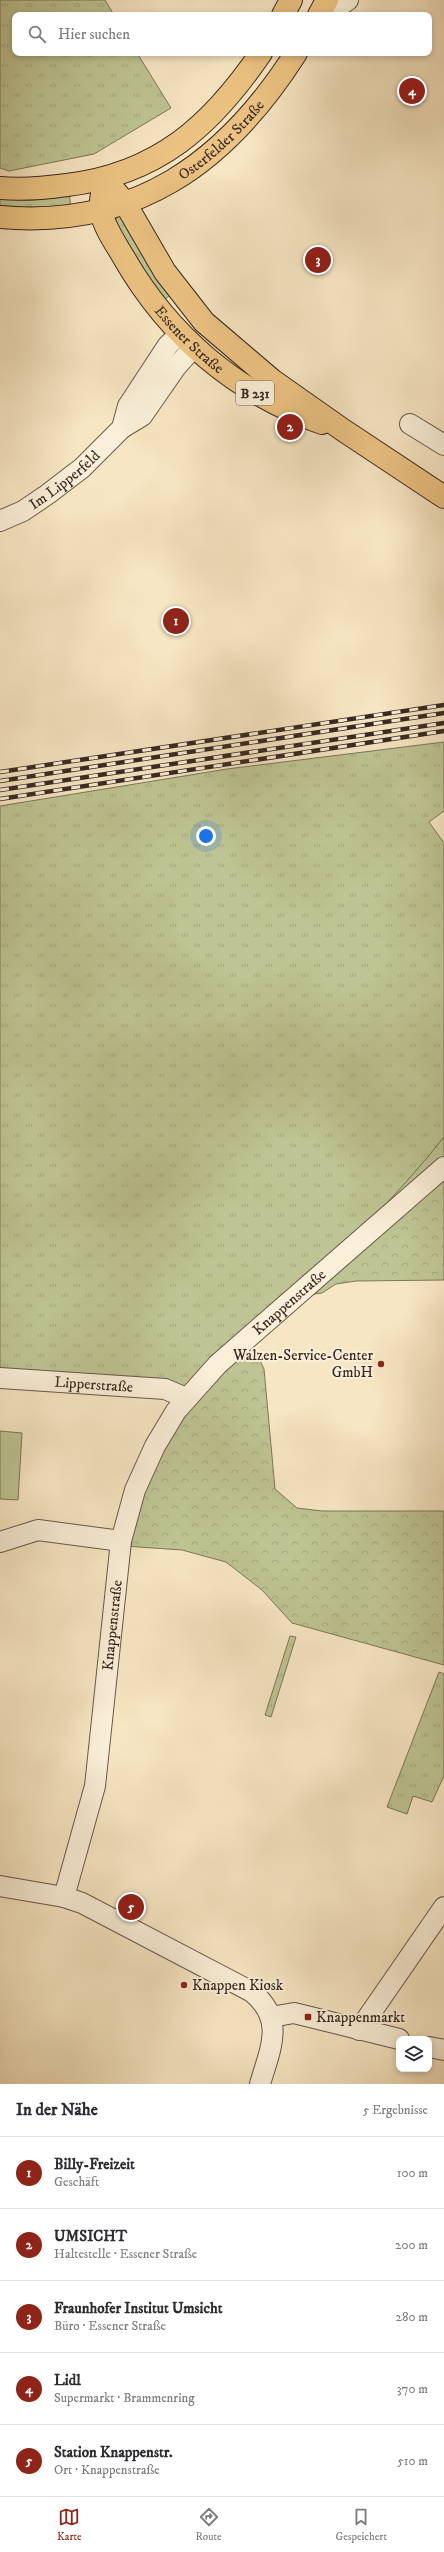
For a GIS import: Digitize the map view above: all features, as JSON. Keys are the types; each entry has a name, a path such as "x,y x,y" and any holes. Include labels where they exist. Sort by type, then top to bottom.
{"main road":[{"path":"285,12 291,0"},
{"path":"321,12 327,0"},
{"name":"Osterfelder Straße","path":"105,179 147,163 199,126 232,94 259,56"},
{"name":"Osterfelder Straße","path":"125,203 172,182 210,155 263,102 294,56"},
{"path":"0,188 34,189 105,179 101,211"},
{"name":"Essener Straße","path":"105,179 125,203 165,272 204,322 255,366 343,430 444,497"},
{"path":"0,217 53,218 101,211 125,203"},
{"name":"Essener Straße","path":"101,211 112,237 143,289 187,341 222,371 264,399 296,414 343,430"},
{"path":"187,341 204,322"}],"street":[{"path":"330,12 348,0"},
{"name":"Im Lipperfeld","path":"0,521 23,511 77,472 122,428 128,406 168,345 187,341"},
{"path":"410,424 444,445"},
{"name":"Knappenstraße","path":"64,1897 95,1786 121,1541 131,1501 146,1463 167,1424 186,1398 242,1342 444,1168"},
{"name":"Lipperstraße","path":"0,1378 165,1389 186,1398"},
{"path":"0,1542 38,1530 121,1541"},
{"path":"0,1886 64,1897 82,1903 252,1992 271,2016 274,2034 260,2084"},
{"path":"359,2030 443,1908"},
{"path":"271,2016 294,2013 396,2038"},
{"path":"432,2048 444,2050"}],"green space":[{"path":"0,0 105,0 112,12 12,12 12,56 139,56 171,108 94,154 9,171 0,168"},
{"path":"69,191 71,209 0,209 0,194"},
{"path":"122,216 170,295 162,302 115,222 117,217"},
{"path":"444,742 444,811 429,822 444,843 444,1137 384,1206 320,1272 186,1397 0,1377 0,806 227,769"},
{"path":"444,1137 444,1280 356,1281 336,1284 322,1293 293,1297 390,1200"},
{"path":"249,1338 264,1369 275,1489 297,1508 322,1511 444,1511 444,1665 292,1623 262,1590 226,1562 182,1550 124,1546 154,1449"},
{"path":"0,1431 22,1433 18,1500 0,1499"},
{"path":"290,1636 296,1637 271,1717 265,1715"},
{"path":"439,1672 444,1674 444,1776 432,1802 413,1796 407,1814 387,1807"}],"railway":[{"path":"0,772 444,705"},
{"path":"0,781 444,713"},
{"path":"0,790 444,723"},
{"path":"0,799 444,731"}],"place":[{"name":"Lidl","path":"412,91"},
{"name":"Fraunhofer Institut Umsicht","path":"318,260"},
{"name":"UMSICHT","path":"290,427"},
{"name":"Billy-Freizeit","path":"176,621"},
{"name":"Walzen-Service-Center GmbH","path":"381,1364"},
{"name":"Station Knappenstr.","path":"131,1907"},
{"name":"Knappen Kiosk","path":"184,1985"},
{"name":"Knappenmarkt","path":"308,2017"}]}
